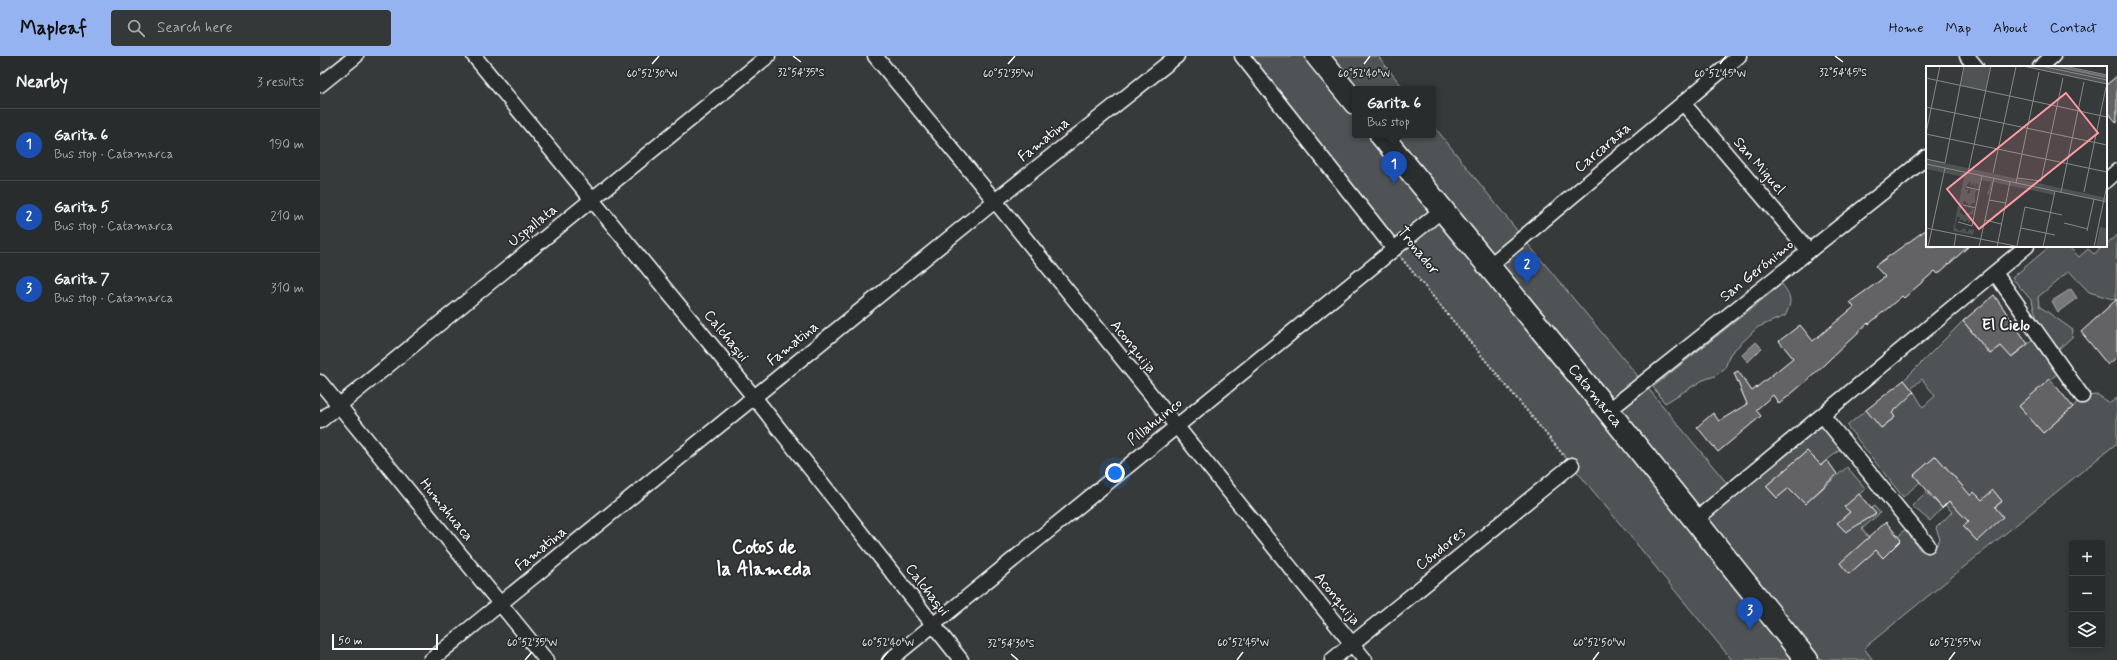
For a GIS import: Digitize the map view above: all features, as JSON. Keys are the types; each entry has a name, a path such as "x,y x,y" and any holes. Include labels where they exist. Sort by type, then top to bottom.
{"main road":[{"path":"1316,56 1352,99"},
{"name":"Catamarca","path":"1383,138 1608,411 1800,658"}],"street":[{"path":"320,85 356,56"},
{"name":"Calchaqui","path":"474,56 754,397 961,660"},
{"name":"Uspallata","path":"320,421 768,56"},
{"name":"Aconquija","path":"875,56 995,201 1365,660"},
{"name":"Famatina","path":"431,660 995,201 1177,56"},
{"name":"Tronador","path":"1242,56 1394,249"},
{"name":"Carcaraña","path":"1488,267 1739,56"},
{"path":"1967,56 1975,66"},
{"path":"2041,66 2053,56"},
{"name":"San Miguel","path":"1683,103 1809,251"},
{"name":"San Gerónimo","path":"1608,411 1926,158"},
{"path":"2107,180 2117,171"},
{"name":"Pillahuinco","path":"890,660 1442,210"},
{"path":"1694,521 2026,247"},
{"path":"1995,272 2082,396"},
{"name":"Humahuaca","path":"320,382 546,660"},
{"path":"1823,416 1928,545"},
{"name":"Cóndores","path":"1332,660 1572,465"}],"path":[{"name":"Tronador","path":"1394,249 1572,465"}],"shaded area":[{"path":"1242,56 1378,56 1402,86 1352,86 1352,138 1436,138 1436,129 1523,238 1736,494 1812,432 1823,426 1841,449 1821,465 1807,451 1766,486 1777,498 1804,474 1809,482 1796,495 1805,504 1847,467 1866,489 1859,494 1850,512 1838,523 1853,527 1874,506 1880,513 1862,529 1883,558 1901,540 1898,537 1905,529 1920,550 1933,551 1940,539 1936,528 1952,512 1945,505 1964,488 1936,456 1914,475 1920,482 1903,497 1847,426 1866,410 1882,428 1895,417 1880,399 1886,395 1897,407 1914,392 1923,407 1935,396 1922,379 1911,389 1904,380 1963,321 1990,354 2001,346 2012,357 2034,339 2058,373 2019,406 2043,433 2073,407 2082,396 2098,395 2110,403 2117,398 2117,443 1864,648 1873,660 1732,660 1394,249","holes":["1993,491 2002,502 1995,507 1977,541 1963,526 1969,522 1956,508 1974,492 1982,500"]},
{"path":"2117,235 2116,300 2089,292 2069,271 2038,297 2039,306 2073,330 2072,337 2059,349 2038,323 2032,301 2012,278 2049,247 2069,247 2079,257 2088,249 2094,254 2102,247 2107,247 2107,243"},
{"path":"1782,284 1788,293 1790,300 1785,316 1758,327 1730,354 1725,368 1715,376 1703,380 1665,403 1653,387"},
{"path":"2071,289 2077,298 2058,312 2052,301"},
{"path":"1756,342 1762,348 1748,362 1742,355"},
{"path":"1926,492 1942,508 1930,521 1912,506"}],"building":[{"path":"2117,76 2117,123 2107,111 2107,84"},
{"path":"1926,230 1926,247 1968,247 1938,274 1935,271 1904,298 1902,296 1869,324 1868,323 1810,378 1779,404 1773,395 1756,410 1761,416 1718,452 1697,427 1713,413 1719,421 1747,404 1734,373 1738,371 1752,391 1793,358 1779,341 1800,325 1813,341 1854,307 1850,302 1885,277 1875,266"},
{"path":"1994,295 2028,344 2011,357 2001,346 1990,354 1963,321"},
{"path":"2117,299 2117,357 2108,365 2081,332"},
{"path":"2050,379 2073,407 2043,433 2019,406"},
{"path":"1904,380 1914,392 1892,413 1895,417 1881,428 1866,410"},
{"path":"1807,451 1821,465 1827,460 1837,474 1805,504 1789,488 1777,498 1766,486"},
{"path":"1936,456 1971,496 1974,492 1982,500 1993,490 2002,501 1995,507 2003,517 1977,541 1963,526 1969,522 1949,501 1942,508 1914,475"},
{"path":"1859,494 1876,514 1846,532 1837,523 1850,512 1844,507"},
{"path":"1886,522 1901,540 1883,558 1876,550 1849,574 1840,563"}],"place":[{"name":"Garita 6","path":"1394,184"},
{"name":"Garita 5","path":"1527,284"},
{"name":"Garita 7","path":"1750,630"}],"district":[{"name":"El Cielo","path":"2006,325"},
{"name":"Cotos de la Alameda","path":"764,558"}]}
